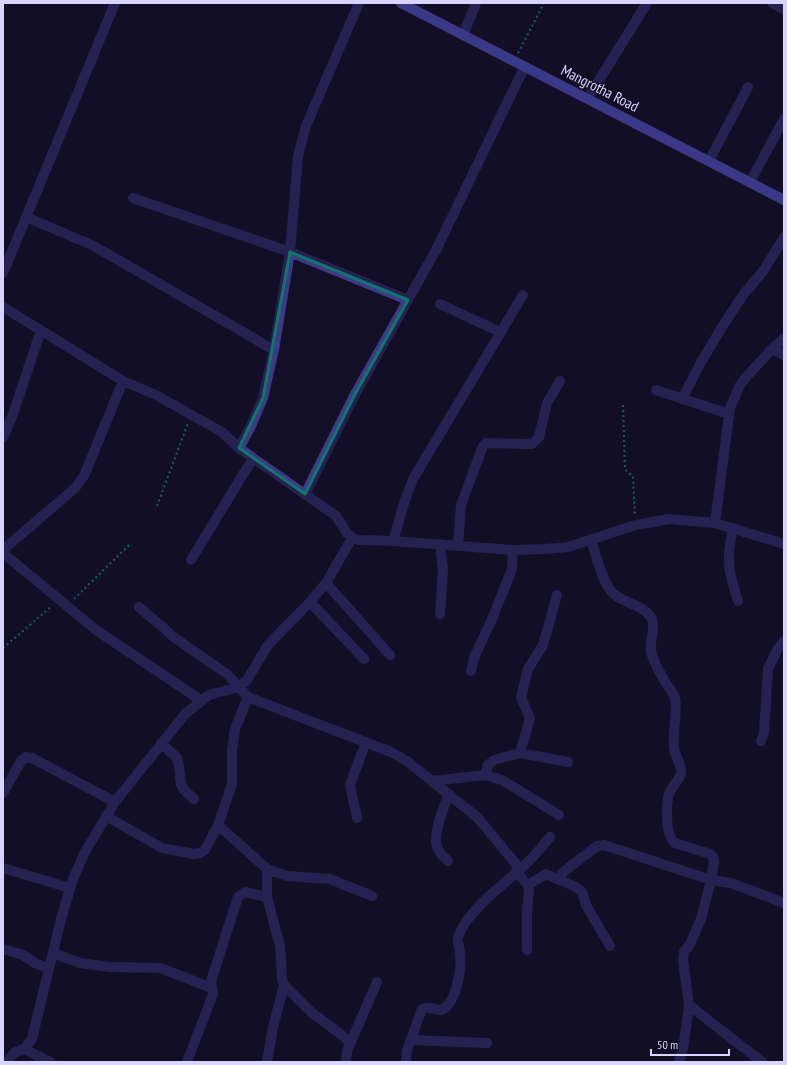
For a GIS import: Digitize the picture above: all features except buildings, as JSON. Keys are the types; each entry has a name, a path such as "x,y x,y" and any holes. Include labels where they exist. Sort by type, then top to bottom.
{"main road":[{"name":"Mangrotha Road","path":"401,3 418,7 463,35 784,200"}],"street":[{"path":"3,272 115,3"},
{"path":"239,448 251,426 263,398 274,350 290,252 298,156 306,126 359,3"},
{"path":"463,35 476,3"},
{"path":"588,98 647,3"},
{"path":"772,3 784,9"},
{"path":"306,494 354,396 436,250 525,66"},
{"path":"709,161 748,87"},
{"path":"750,182 784,119"},
{"path":"133,198 290,252 408,300"},
{"path":"26,217 94,246 274,350"},
{"path":"682,399 700,364 722,327 743,296 764,270 784,237"},
{"path":"393,541 404,500 413,479 523,295"},
{"path":"440,304 500,332"},
{"path":"3,307 123,381 156,395 222,432 239,448 336,516 346,533 352,538 359,540 458,545 513,550 546,550 568,547 636,524 669,519 716,522 784,544"},
{"path":"3,437 12,417 41,330"},
{"path":"716,522 729,414 734,397 740,385 753,369 772,348 784,338"},
{"path":"772,348 784,355"},
{"path":"3,550 75,488 84,476 123,381"},
{"path":"458,545 461,505 483,446 486,444 532,444 536,441 539,438 546,403 560,381"},
{"path":"656,390 729,414"},
{"path":"191,560 253,458"},
{"path":"733,528 728,562 730,577 738,601"},
{"path":"8,1062 14,1053 24,1049 32,1040 61,919 70,888 85,852 115,802 160,743 186,713 210,695 239,687 247,680 268,645 310,602 326,583 352,538"},
{"path":"591,539 597,560 610,590 619,597 636,605 646,612 652,620 654,625 651,639 651,653 663,679 675,696 676,714 674,747 681,774 670,793 667,808 669,835 671,840 675,843 710,854 714,861 711,880 700,919 690,944 684,952 682,960 689,1005 683,1050 679,1062"},
{"path":"440,544 443,570 440,614"},
{"path":"471,671 474,658 492,619 512,569 513,550"},
{"path":"3,553 112,642 202,701"},
{"path":"326,583 390,655"},
{"path":"520,753 530,718 521,698 528,669 543,645 557,594"},
{"path":"310,602 364,659"},
{"path":"139,607 175,638 227,674 248,697 391,752 407,761 477,817 516,864 519,875 528,885 527,950"},
{"path":"761,741 764,732 768,669 777,650 784,641"},
{"path":"106,816 162,848 194,854 205,850 218,825 232,784 234,729 248,697"},
{"path":"357,818 350,785 366,742"},
{"path":"160,743 177,758 181,784 184,790 194,799"},
{"path":"485,775 488,765 494,760 520,753 568,762"},
{"path":"3,793 21,761 26,757 32,758 115,802"},
{"path":"432,781 485,775 502,780 558,815"},
{"path":"448,862 438,849 436,841 439,821 449,794"},
{"path":"218,825 267,869 287,876 330,879 372,896"},
{"path":"406,1062 410,1040 422,1009 428,1007 439,1010 446,1008 454,995 458,982 460,954 458,939 467,919 487,898 530,860 550,837"},
{"path":"559,880 562,873 597,846 604,845 711,880 731,883 784,903"},
{"path":"3,868 70,888"},
{"path":"267,869 267,896 280,946 282,979 284,985 311,1012 351,1042"},
{"path":"528,885 546,874 576,887 582,892 586,905 610,946"},
{"path":"187,1062 213,994 211,981 238,897 245,892 267,896"},
{"path":"3,949 23,955 35,963 49,968"},
{"path":"53,953 80,963 110,967 160,968 212,988"},
{"path":"346,1062 347,1051 377,982"},
{"path":"267,1062 273,1027 284,985"},
{"path":"689,1005 762,1062"},
{"path":"410,1040 487,1044"},
{"path":"24,1049 50,1062"}],"path":[{"path":"514,61 544,3"},
{"path":"623,405 625,469 633,477 636,524"},
{"path":"157,506 191,414"},
{"path":"3,648 63,603 129,545"}],"highlighted area":[{"path":"290,252 408,300 354,396 305,494 239,448 263,398"}]}
